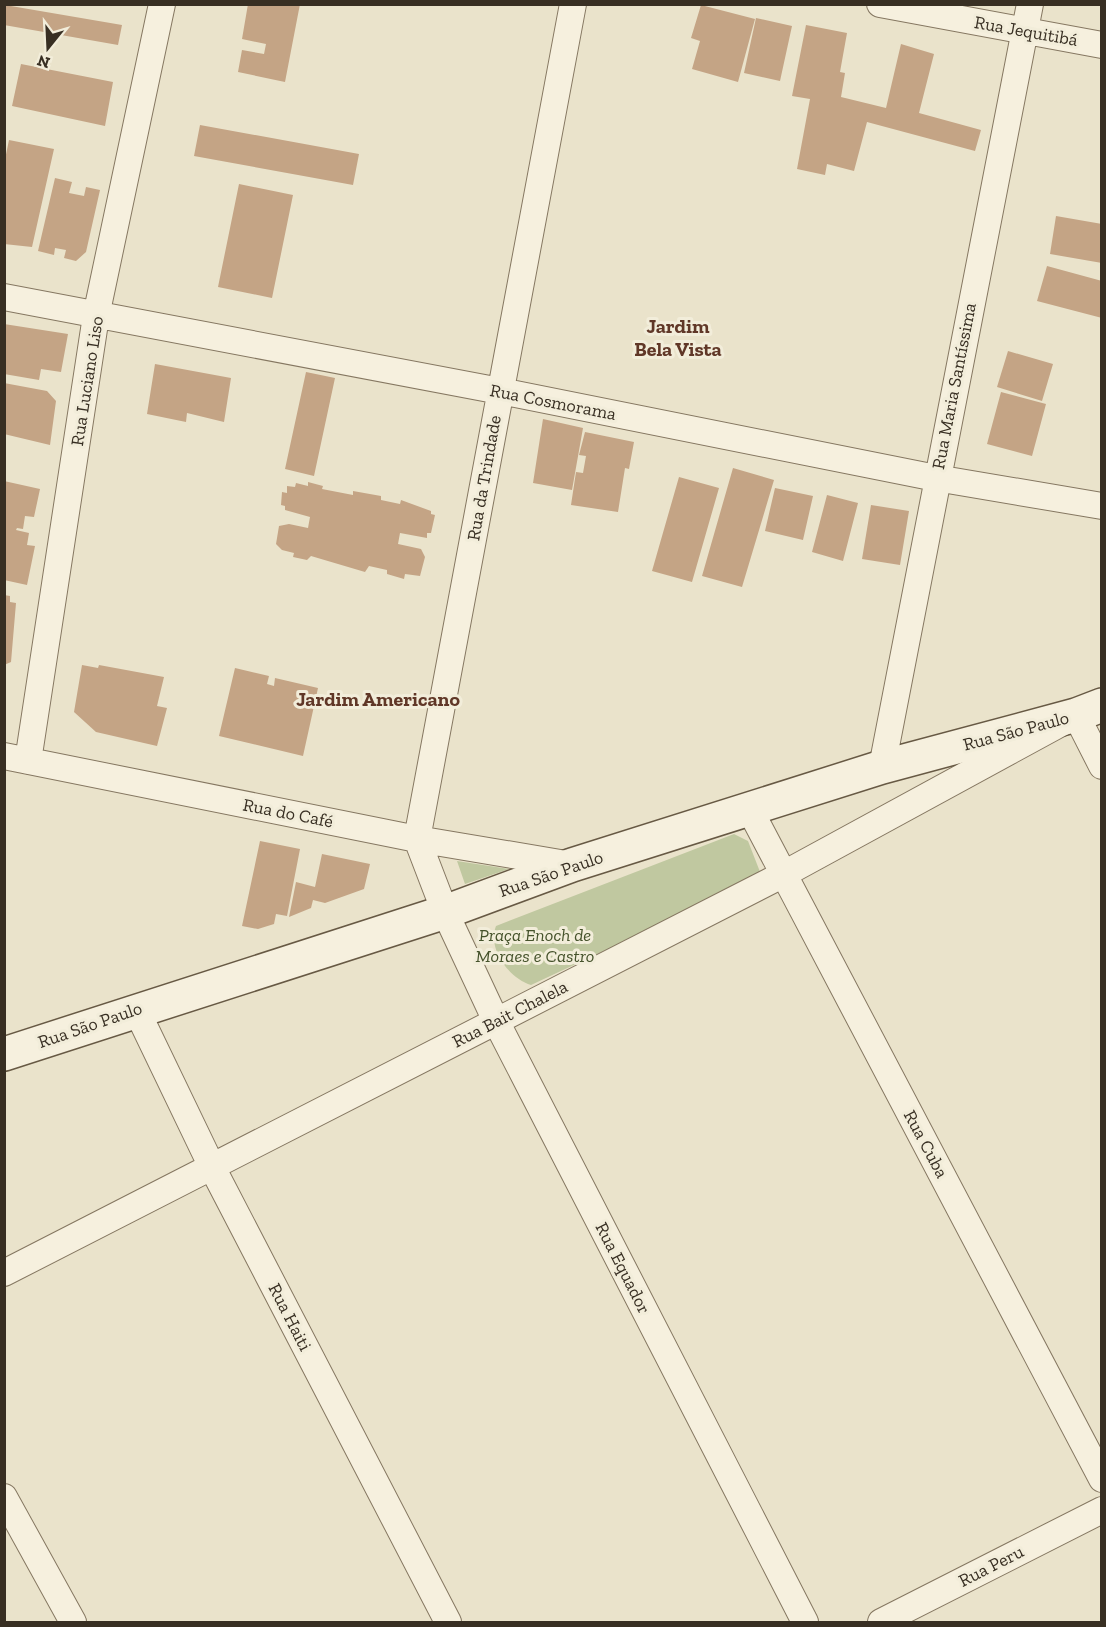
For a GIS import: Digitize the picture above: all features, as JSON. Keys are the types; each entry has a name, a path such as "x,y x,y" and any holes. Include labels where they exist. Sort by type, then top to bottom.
{"main road":[{"name":"Rua São Paulo","path":"4,1054 136,1009 445,912 572,865 882,767 1089,710"}],"street":[{"name":"Rua Luciano Liso","path":"16,759 96,316 162,4"},
{"name":"Rua da Trindade","path":"417,839 573,4"},
{"name":"Rua Jequitibá","path":"880,4 1101,45"},
{"name":"Rua Maria Santíssima","path":"882,767 936,478 1030,4"},
{"name":"Rua Cosmorama","path":"4,297 500,391 936,478 1101,506"},
{"path":"1089,710 1101,766"},
{"name":"Rua Bait Chalela","path":"4,1273 784,874 1089,710"},
{"name":"Rua do Café","path":"16,759 417,839 572,865"},
{"name":"Rua Cuba","path":"750,810 1101,1479"},
{"path":"417,839 445,912"},
{"name":"Rua Equador","path":"445,912 496,1021 805,1623"},
{"name":"Rua Haiti","path":"136,1009 212,1167 448,1623"},
{"path":"4,1497 73,1623"},
{"name":"Rua Peru","path":"881,1623 1101,1510"}],"green space":[{"name":"Praça Enoch de Moraes e Castro","path":"734,834 748,841 762,877 531,985 515,976 497,953 494,935 496,926"},
{"path":"457,861 509,869 465,884"}],"building":[{"path":"248,4 300,4 285,82 238,72 242,50 264,54 266,44 242,39"},
{"path":"5,5 122,25 118,45 4,25"},
{"path":"701,5 755,19 738,82 692,69 700,41 691,38"},
{"path":"756,18 792,26 780,81 744,73"},
{"path":"806,25 847,33 840,72 845,73 841,97 886,108 901,44 934,54 919,113 981,130 975,151 867,122 854,171 827,164 825,175 797,169 810,99 792,96"},
{"path":"21,64 113,82 105,126 12,106"},
{"path":"200,125 359,154 353,185 194,156"},
{"path":"9,140 54,149 32,247 4,244 4,164"},
{"path":"55,178 72,182 69,193 84,196 86,187 100,190 86,252 76,261 64,258 66,250 55,248 54,255 38,251"},
{"path":"239,184 293,195 272,298 218,287"},
{"path":"1056,216 1102,224 1102,263 1050,254"},
{"path":"1047,266 1102,281 1102,318 1037,301"},
{"path":"4,324 68,334 61,372 41,369 39,380 4,374"},
{"path":"1008,351 1053,364 1042,401 997,387"},
{"path":"155,364 231,378 224,422 187,413 186,422 147,414"},
{"path":"306,372 335,378 314,476 285,469"},
{"path":"4,383 47,391 56,401 50,445 4,434"},
{"path":"1001,392 1046,404 1032,456 987,444"},
{"path":"543,419 583,428 572,490 533,483"},
{"path":"585,432 634,442 629,469 625,468 618,512 571,505 576,472 583,473 586,456 579,455"},
{"path":"733,468 774,480 742,587 702,576"},
{"path":"679,477 719,488 692,582 652,571"},
{"path":"4,481 40,489 34,517 25,516 23,529 17,528 16,530 29,533 27,545 35,546 27,585 4,580"},
{"path":"308,482 323,486 322,489 353,495 353,491 381,496 381,500 400,504 401,500 431,511 431,514 435,515 431,533 427,533 427,538 400,533 398,544 421,549 425,557 420,576 405,574 404,579 387,574 387,570 369,566 365,572 311,556 307,560 293,557 294,553 282,550 276,544 279,526 289,524 308,528 310,517 285,510 285,506 281,505 282,492 287,493 287,486 295,487 296,483 308,486"},
{"path":"775,488 813,496 803,540 765,531"},
{"path":"827,495 858,503 843,561 812,552"},
{"path":"871,505 909,511 900,565 862,559"},
{"path":"4,595 10,596 10,602 16,603 11,662 4,665"},
{"path":"82,665 98,668 99,665 164,677 157,706 167,708 157,746 96,732 74,712"},
{"path":"235,668 269,676 267,684 274,686 275,678 318,688 303,756 219,736"},
{"path":"260,841 300,849 287,916 276,914 274,924 258,929 242,926"},
{"path":"322,854 370,864 364,889 325,903 313,900 311,908 289,917 296,882 315,887"}],"district":[{"name":"Jardim Bela Vista","path":"678,338"},
{"name":"Jardim Americano","path":"378,699"}]}
